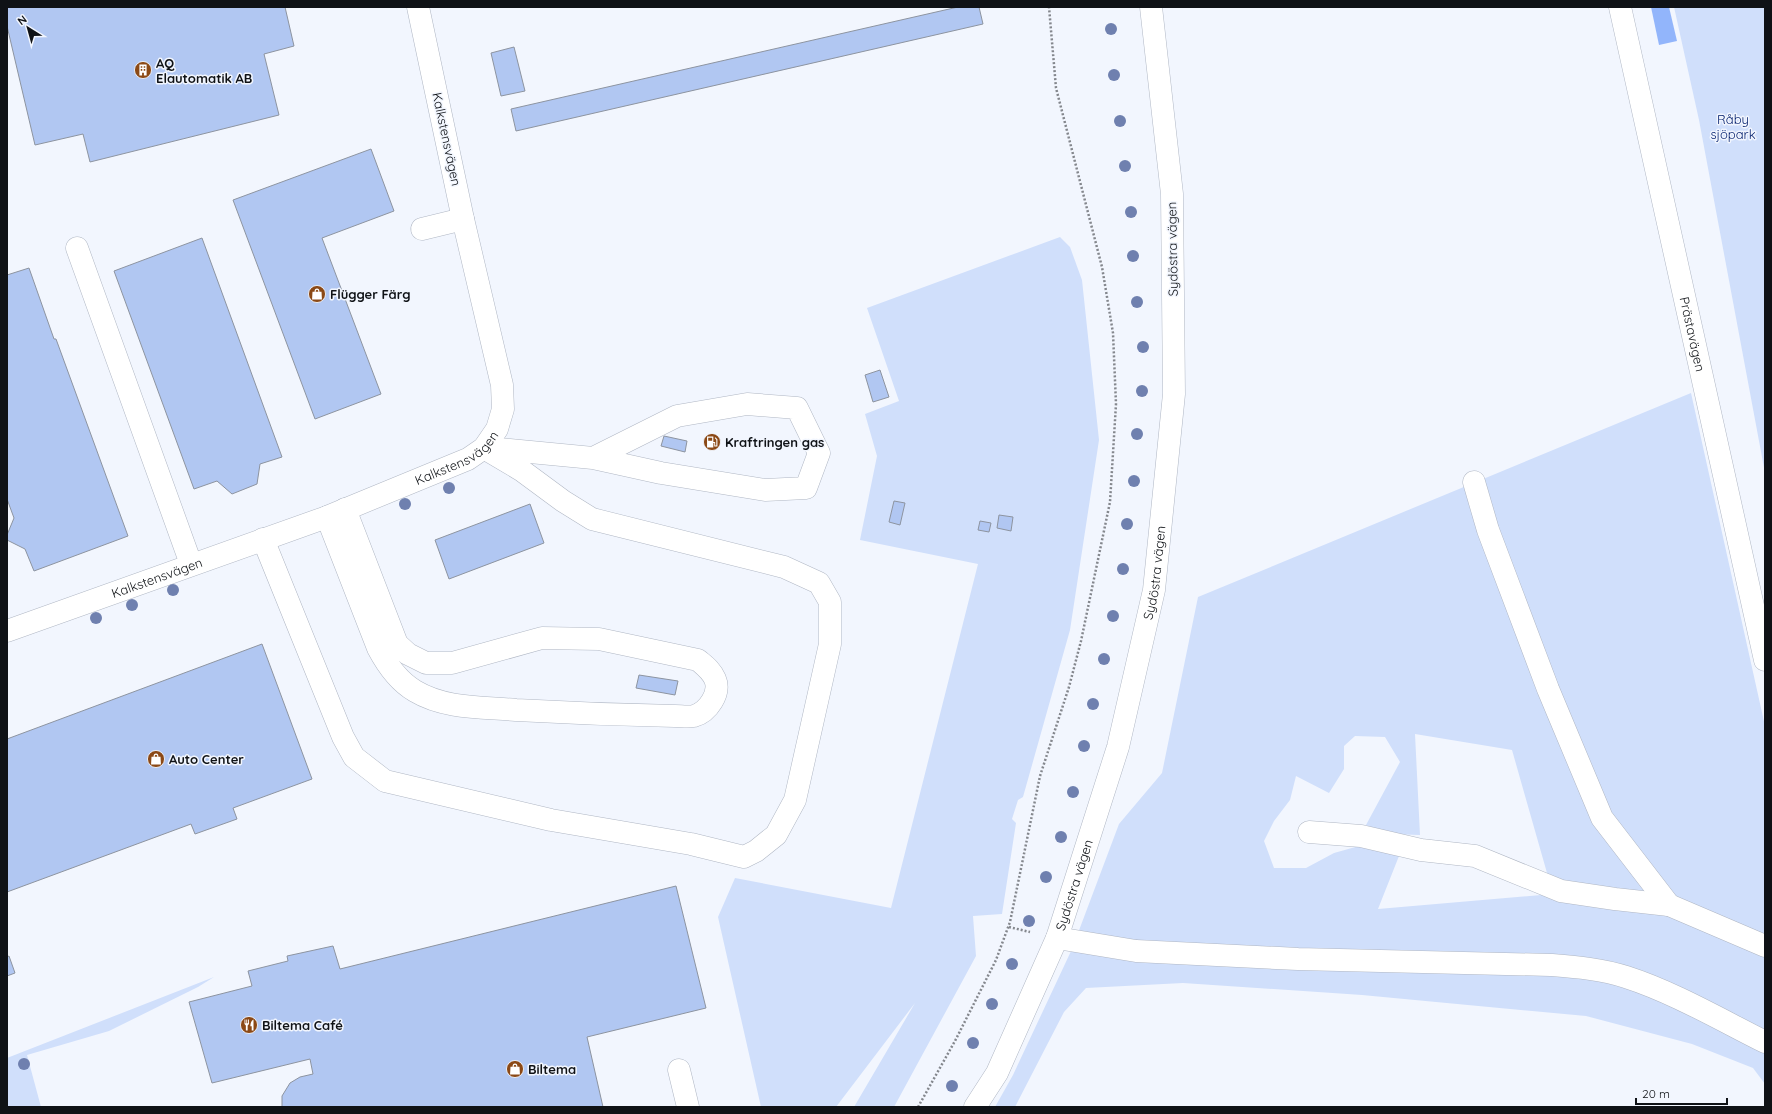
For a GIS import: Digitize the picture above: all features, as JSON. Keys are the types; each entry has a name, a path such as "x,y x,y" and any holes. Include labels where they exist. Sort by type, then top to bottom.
{"street":[{"name":"Kalkstensvägen","path":"7,631 336,513 444,470 468,459 484,448 496,429 503,409 502,385 418,7"},
{"name":"Sydöstra vägen","path":"975,1107 997,1073 1057,938 1118,748 1154,590 1174,394 1172,202 1151,7"},
{"name":"Prästavägen","path":"1620,7 1765,660"},
{"path":"422,228 464,219"},
{"path":"77,248 191,564"},
{"path":"484,448 593,458 661,473 765,490 806,488 819,453 797,408 747,404 678,416 593,458"},
{"path":"263,539 343,737 354,757 385,781 551,820 691,844 744,857 756,851 776,835 796,800 830,644 830,602 819,583 784,567 592,519 563,501 521,470 484,448"},
{"path":"1474,482 1488,530 1543,675 1602,818 1669,905"},
{"path":"336,513 397,644 408,654 426,663 452,663 542,638 599,639 698,660 708,668 716,680 715,696 708,708 694,716 559,712 460,706 433,700 409,687 397,678 385,662 378,648 336,513"},
{"path":"1309,832 1361,836 1421,850 1475,856 1561,891 1621,900 1669,905 1765,946"},
{"path":"1057,938 1136,951 1298,959 1551,965 1587,968 1626,977 1656,989 1765,1042"},
{"path":"679,1070 688,1107"}],"path":[{"path":"918,1107 956,1041 996,960 1010,922 1040,776 1069,687 1081,641 1110,502 1116,404 1113,333 1102,267 1056,88 1049,7"}],"green space":[{"name":"Råby sjöpark","path":"1674,7 1765,7 1765,473 1699,120"},
{"path":"1060,237 1070,247 1082,280 1099,440 1070,630 1023,797 1018,800 1012,819 1016,823 1002,914 973,916 976,956 894,1107 854,1107 915,1003 836,1107 761,1107 718,917 735,878 891,908 978,564 860,540 877,456 865,414 899,401 867,308"},
{"path":"1691,393 1765,726 1765,1084 1753,1068 1692,1044 1586,1016 1362,995 1183,983 1086,988 1064,1012 1015,1107 995,1107 1013,1075 1072,949 1119,824 1162,773 1198,597","holes":["1415,734 1512,750 1553,894 1378,909 1399,856 1359,846 1334,853 1306,868 1274,868 1264,841 1274,821 1290,800 1296,776 1329,793 1344,769 1344,746 1355,736 1385,737 1400,762 1366,825 1390,834 1420,835"]},
{"path":"214,977 198,987 109,1031 27,1055 41,1107 7,1107 7,1058"}],"water":[{"path":"1651,7 1669,7 1677,41 1659,45"}],"building":[{"name":"AQ Elautomatik AB","path":"7,7 285,7 294,46 264,54 279,115 90,162 83,134 35,145 7,26"},
{"path":"958,7 979,7 983,24 516,131 511,109"},
{"path":"514,47 525,91 501,96 491,53"},
{"path":"371,149 394,211 322,238 381,394 315,419 233,200"},
{"path":"202,238 282,457 260,464 257,484 232,494 217,481 194,489 114,271"},
{"path":"29,268 128,536 34,571 25,549 7,540 7,535 14,518 7,499 7,275"},
{"path":"880,370 889,397 873,402 865,375"},
{"path":"664,436 687,441 685,452 661,446"},
{"path":"894,501 905,503 900,525 889,522"},
{"path":"530,504 544,543 449,579 435,540"},
{"path":"999,515 1013,517 1011,531 997,528"},
{"path":"980,521 991,523 989,532 978,530"},
{"name":"Auto Center","path":"262,644 312,779 233,808 237,819 195,834 191,824 7,892 7,739"},
{"path":"639,675 678,681 675,695 636,688"},
{"path":"676,886 706,1008 587,1037 603,1107 282,1107 282,1096 290,1083 300,1077 313,1074 310,1059 212,1083 189,1002 252,986 248,971 288,961 287,956 333,946 340,969"},
{"path":"9,956 15,973 7,976 7,957"}],"place":[{"name":"AQ Elautomatik AB","path":"143,70"},
{"name":"Flügger Färg","path":"317,294"},
{"name":"Kraftringen gas","path":"712,442"},
{"name":"Auto Center","path":"156,759"},
{"name":"Biltema Café","path":"249,1025"},
{"name":"Biltema","path":"515,1069"}]}
